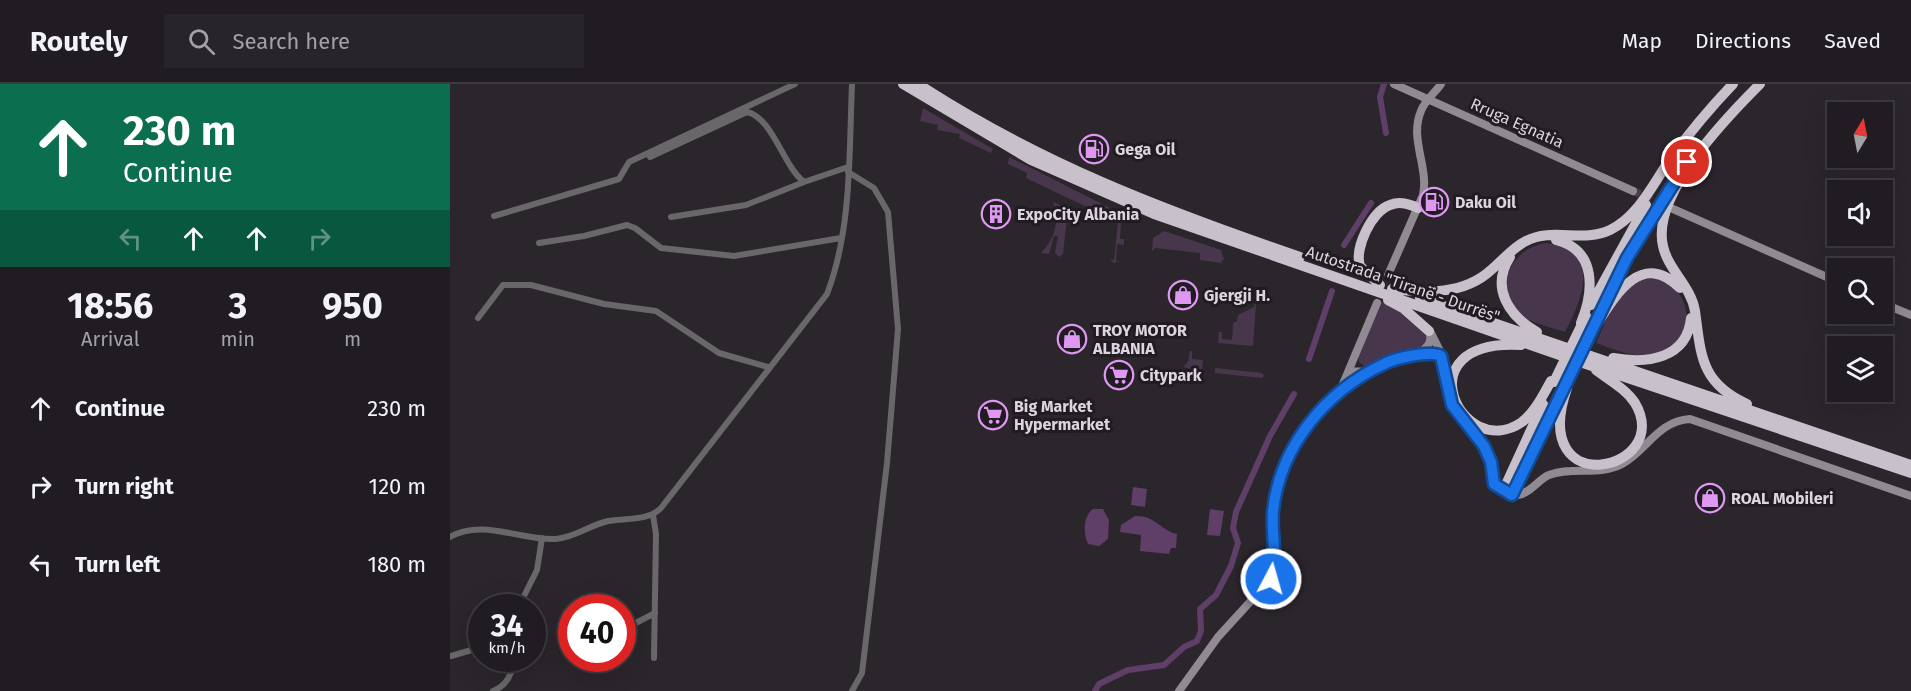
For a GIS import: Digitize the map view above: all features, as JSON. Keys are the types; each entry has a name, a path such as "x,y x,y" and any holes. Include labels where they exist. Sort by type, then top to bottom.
{"highway":[{"path":"890,84 917,88"},
{"name":"Autostrada \"Tiranë - Durrës\"","path":"903,84 917,88 1008,137 1116,190 1177,214 1553,342 1590,360 1911,473"},
{"path":"1508,493 1591,318 1664,196 1739,84"},
{"path":"1754,84 1734,94 1721,111 1666,204 1660,233 1665,254 1690,296 1700,354 1719,384 1742,402 1828,437"},
{"path":"1734,94 1760,84"},
{"name":"Autostrada \"Tiranë - Durrës\"","path":"917,88 1008,147 1103,194 1174,221 1534,346 1590,360 1911,465"},
{"path":"1392,289 1428,292 1456,288 1482,278 1514,248 1532,238 1588,237 1612,229 1638,206 1671,159 1721,111"},
{"path":"1380,285 1360,266 1359,255 1362,242 1378,213 1386,206 1400,203 1418,208"},
{"path":"1553,342 1524,324 1505,302 1502,293 1502,273 1515,251 1528,243 1546,239 1562,242 1576,250 1585,260 1590,275 1591,318"},
{"path":"1590,360 1642,361 1666,356 1677,349 1686,337 1692,313 1688,298 1674,282 1658,275 1645,275 1632,279 1620,288 1591,318"},
{"path":"1342,279 1403,308 1429,331"},
{"path":"1534,346 1494,345 1478,348 1466,356 1452,378 1452,394 1458,409 1477,426 1505,429 1527,417 1559,385"},
{"path":"1559,385 1558,424 1567,450 1581,461 1595,465 1610,465 1623,458 1634,447 1640,433 1638,410 1625,391 1590,360"}],"main road":[{"name":"Rruga Egnatia","path":"1394,84 1633,191"},
{"path":"1388,274 1418,208 1425,183 1417,129 1420,113 1441,84"},
{"path":"1673,209 1827,277"},
{"path":"1340,391 1377,303"},
{"path":"1893,308 1911,315"},
{"path":"1354,355 1355,363 1361,368 1416,355 1428,345 1431,336 1429,331"},
{"path":"1429,331 1439,346 1444,362 1452,405 1484,446 1491,462 1494,484 1508,493 1524,493 1541,479 1558,472 1605,469 1620,465 1661,429 1690,419 1911,496"},
{"path":"1407,357 1438,354 1444,362"},
{"path":"1179,691 1218,637 1271,579 1274,561 1273,510 1285,462 1300,434 1340,391 1380,365"},
{"path":"1348,371 1369,372"}],"street":[{"path":"494,216 619,179 629,162 795,84"},
{"path":"450,537 462,532 484,530 542,538 568,537 607,521 653,515 827,294 837,265 841,238 848,170 852,84"},
{"path":"650,157 745,113 751,113 774,136 778,149 804,182"},
{"path":"671,217 746,205 804,182 848,170 874,188 888,212 898,329 887,463 862,673 852,691"},
{"path":"539,243 584,236 627,225 635,228 661,248 734,255 841,238"},
{"path":"478,318 503,285 531,285 604,304 656,311 719,353 768,367"},
{"path":"653,515 656,534 654,658"},
{"path":"525,594 537,570 542,538"},
{"path":"636,623 655,613"},
{"path":"451,656 468,651"},
{"path":"494,691 501,687 510,672"}],"shaded area":[{"path":"923,108 993,149 991,153 959,138 960,134 937,130 938,125 920,121"},
{"path":"1009,157 1124,215 1120,239 1124,239 1124,245 1117,244 1116,261 1120,261 1114,263 1110,260 1114,260 1118,222 1026,178 1027,173 1008,164"},
{"path":"1053,202 1068,209 1063,254 1059,257 1055,253 1058,236 1054,236 1049,254 1041,253 1050,242 1055,229 1056,216"},
{"path":"1164,231 1221,250 1224,259 1221,263 1200,260 1200,253 1155,248 1152,252 1153,238"},
{"path":"1545,243 1563,247 1575,254 1582,264 1584,277 1582,290 1565,332 1523,316 1511,302 1507,291 1507,280 1515,260 1533,247"},
{"path":"1258,276 1253,346 1218,343 1219,332 1222,332 1222,339 1232,340 1233,323 1237,321 1238,315 1254,307"},
{"path":"1653,278 1668,284 1678,293 1684,304 1686,317 1684,330 1678,341 1668,350 1647,356 1625,353 1596,343 1611,311 1623,293 1632,285"},
{"path":"1381,302 1396,308 1428,335 1425,345 1412,353 1364,366 1359,362 1358,356"},
{"path":"1190,351 1192,351 1192,359 1203,360 1202,372 1193,377 1190,376 1191,369 1183,367 1188,362"},
{"path":"1215,368 1262,373 1264,376 1262,378 1215,373"},
{"path":"1133,487 1147,489 1145,507 1131,505"},
{"path":"1093,509 1103,509 1109,520 1108,539 1099,546 1088,544 1085,535 1087,516"},
{"path":"1210,509 1224,511 1220,536 1207,535"},
{"path":"1135,516 1153,520 1177,534 1176,548 1171,548 1169,554 1140,551 1141,535 1120,532 1121,525"}],"waterway":[{"path":"1384,84 1380,97 1386,133"},
{"path":"1344,245 1371,203"},
{"path":"1309,359 1332,291"},
{"path":"1095,691 1099,684 1128,670 1164,665 1184,647 1197,641 1201,631 1200,609 1216,595 1231,566 1238,543 1233,528 1236,512 1270,436 1294,394"}],"tunnel":[{"path":"1633,191 1665,205"}],"place":[{"name":"Gega Oil","path":"1094,149"},
{"name":"Daku Oil","path":"1434,202"},
{"name":"ExpoCity Albania","path":"996,214"},
{"name":"Gjergji H.","path":"1183,295"},
{"name":"TROY MOTOR ALBANIA","path":"1072,339"},
{"name":"Citypark","path":"1119,375"},
{"name":"Big Market Hypermarket","path":"993,415"},
{"name":"ROAL Mobileri","path":"1710,498"}],"route":[{"path":"1271,579 1274,570 1273,510 1279,478 1291,448 1300,434 1347,385 1380,365 1398,358 1433,354 1441,356 1444,362 1449,398 1455,413 1484,446 1491,462 1494,484 1497,488 1512,495 1627,258 1687,162"}]}
